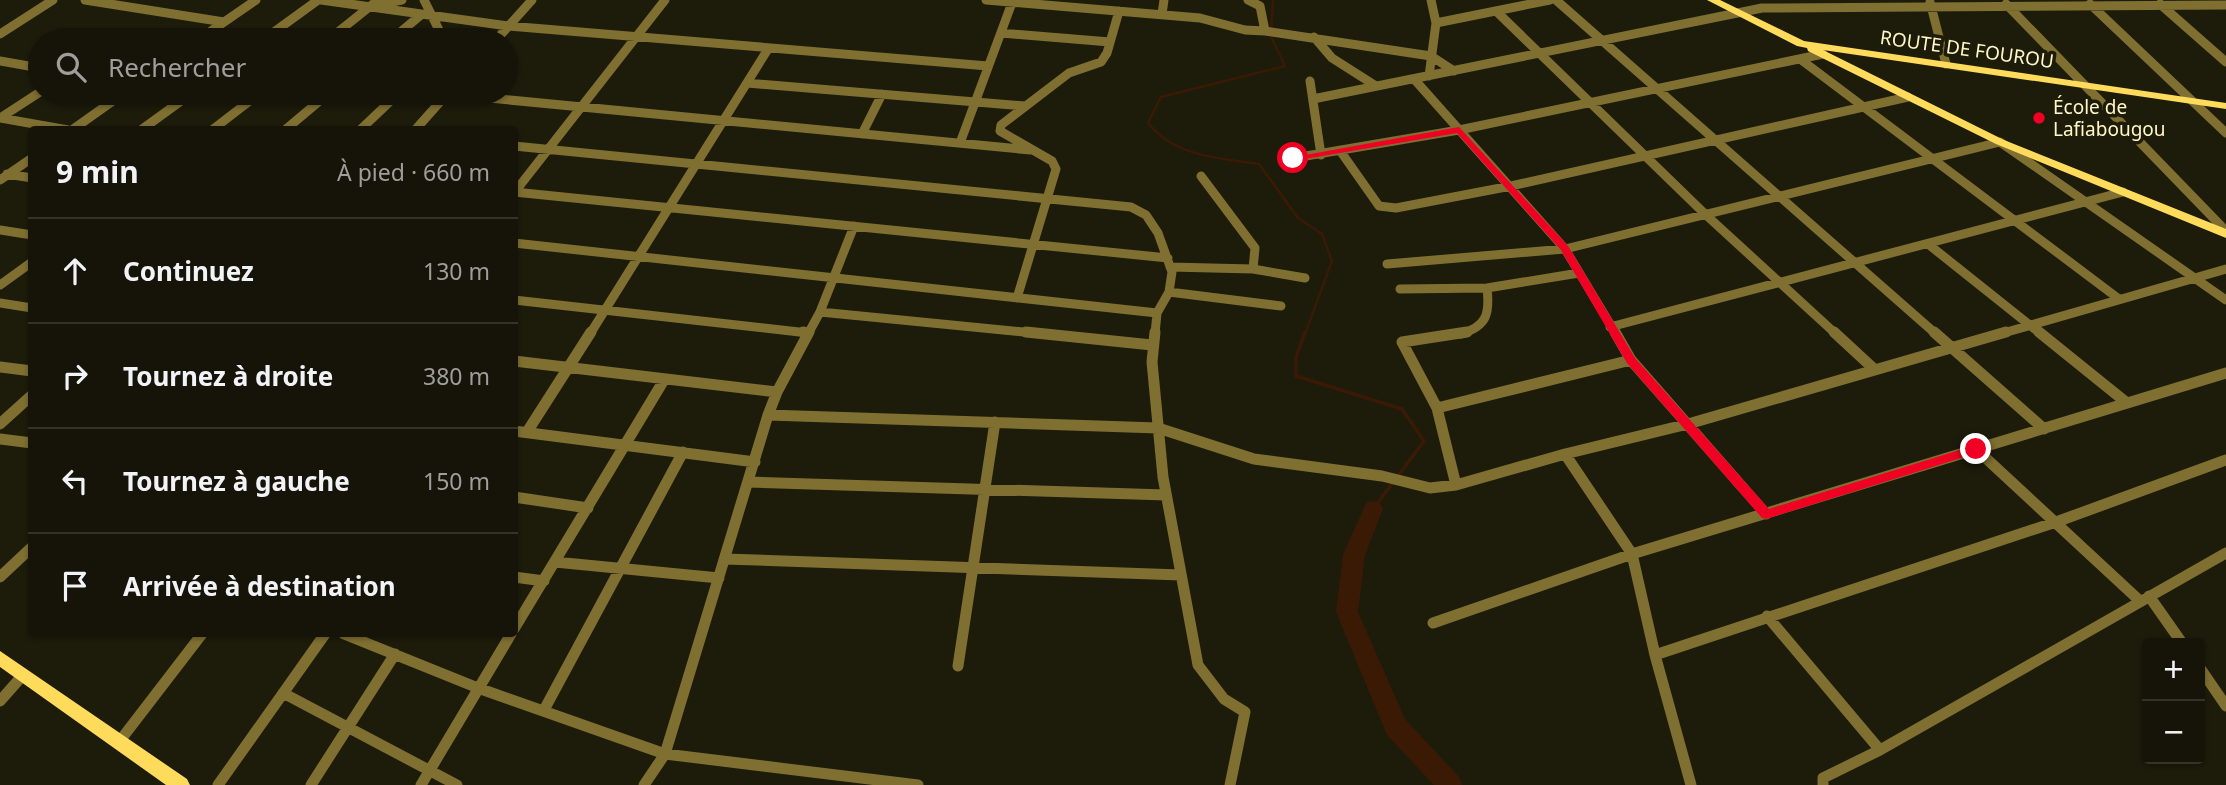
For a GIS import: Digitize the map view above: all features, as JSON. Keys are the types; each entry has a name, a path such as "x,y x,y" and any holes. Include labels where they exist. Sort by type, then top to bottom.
{"street":[{"path":"0,34 53,0"},
{"path":"85,0 224,22"},
{"path":"216,28 256,0"},
{"path":"280,28 319,0 508,26 988,66"},
{"path":"343,28 378,0"},
{"path":"370,7 402,0"},
{"path":"424,0 438,28"},
{"path":"508,26 532,0"},
{"path":"518,188 665,0"},
{"path":"985,0 1200,18 1245,30 1281,32 1431,56 1454,71"},
{"path":"1162,14 1164,0"},
{"path":"1248,0 1260,6 1265,32"},
{"path":"1429,76 1436,23 1432,0"},
{"path":"1436,23 1550,0"},
{"path":"1556,0 2044,429"},
{"name":"ROUTE DE FOUROU","path":"1712,0 1801,44 2226,106"},
{"path":"960,143 1013,1"},
{"path":"1313,99 1762,8 1931,3 2225,2"},
{"path":"1931,3 1946,64"},
{"path":"2005,3 2226,232"},
{"path":"2088,3 2226,133"},
{"path":"2159,3 2226,62"},
{"path":"1017,298 1056,169 1052,161 1000,131 1001,125 1069,73 1101,62 1119,11"},
{"path":"1496,11 1706,215 1874,369"},
{"path":"405,28 422,14"},
{"path":"1001,33 1110,42"},
{"path":"1314,37 1316,44 1324,52 1376,86"},
{"path":"1801,44 2000,142 2226,232"},
{"path":"521,432 569,368 768,49"},
{"path":"1293,158 1459,130 1823,54"},
{"path":"1800,59 2119,299"},
{"path":"0,61 28,66"},
{"path":"1414,79 1565,248 1631,360 1766,514"},
{"path":"1310,81 1321,155"},
{"path":"747,83 1025,106"},
{"path":"862,134 882,94"},
{"path":"1341,152 1379,206 1387,208 1511,186 1908,97"},
{"path":"0,118 28,100"},
{"path":"518,101 1030,149"},
{"path":"76,126 106,105"},
{"path":"146,126 175,105"},
{"path":"217,126 244,105"},
{"path":"290,126 315,105"},
{"path":"364,126 386,105"},
{"path":"419,126 438,105"},
{"path":"0,118 47,126"},
{"path":"1387,264 1565,248 2000,142 2226,300"},
{"path":"518,146 1132,207 1146,215 1158,233 1169,263 1169,292 1157,313 1152,345 1166,495 1198,665 1224,699 1245,712 1230,785"},
{"path":"3,176 28,160"},
{"path":"3,176 28,178"},
{"path":"1200,176 1255,248 1253,269"},
{"path":"518,192 1033,245 1169,263 1253,269 1305,278"},
{"path":"1610,327 2123,192"},
{"path":"643,785 665,754 768,415 777,392 820,312 853,226"},
{"path":"0,230 28,234"},
{"path":"518,243 1157,313"},
{"path":"1928,244 2127,403"},
{"path":"0,285 28,265"},
{"path":"768,415 1158,428 1254,459 1382,476 1430,488 1456,485 1565,454 1689,424 2226,269"},
{"path":"1400,289 1487,288 1579,273"},
{"path":"1456,485 1437,408 1402,342 1479,329 1486,322 1489,312 1487,288"},
{"path":"1169,292 1281,306"},
{"path":"518,300 808,333"},
{"path":"0,303 28,307"},
{"path":"820,312 1152,345"},
{"path":"1437,408 1631,360"},
{"path":"518,362 777,392"},
{"path":"0,367 28,370"},
{"path":"1433,623 1632,554 2226,373"},
{"path":"518,623 664,380"},
{"path":"0,424 28,398"},
{"path":"958,666 995,422"},
{"path":"521,432 755,462"},
{"path":"0,439 28,442"},
{"path":"1976,449 2145,598 2178,638"},
{"path":"544,710 683,452"},
{"path":"1565,454 1632,554 1655,655 1691,785"},
{"path":"1655,655 2056,522 2226,460"},
{"path":"749,482 1166,495"},
{"path":"518,498 588,508"},
{"path":"0,577 28,551"},
{"path":"1823,785 1823,778 1880,750 2225,554"},
{"path":"724,559 1181,575"},
{"path":"555,562 719,578"},
{"path":"518,578 544,581"},
{"path":"1768,616 1880,750"},
{"path":"118,742 200,637"},
{"path":"218,785 323,637"},
{"path":"352,637 478,688 665,754 918,785"},
{"path":"421,785 510,637"},
{"path":"311,785 394,654"},
{"path":"0,658 181,785"},
{"path":"0,701 23,675"},
{"path":"2205,675 2226,706"},
{"path":"283,693 457,785"}],"waterway":[{"path":"1273,0 1271,37 1285,66 1161,97 1148,123 1171,143 1184,149 1213,157 1259,164 1298,218 1322,234 1332,261 1305,334"},
{"path":"1305,332 1296,357 1296,376 1402,409 1424,441 1373,509"},
{"path":"1373,509 1354,555 1347,612 1396,727 1450,785"}],"place":[{"name":"École de Lafiabougou","path":"2039,118"}],"route":[{"path":"1293,158 1459,130 1565,248 1631,360 1766,514 1976,449"}]}
